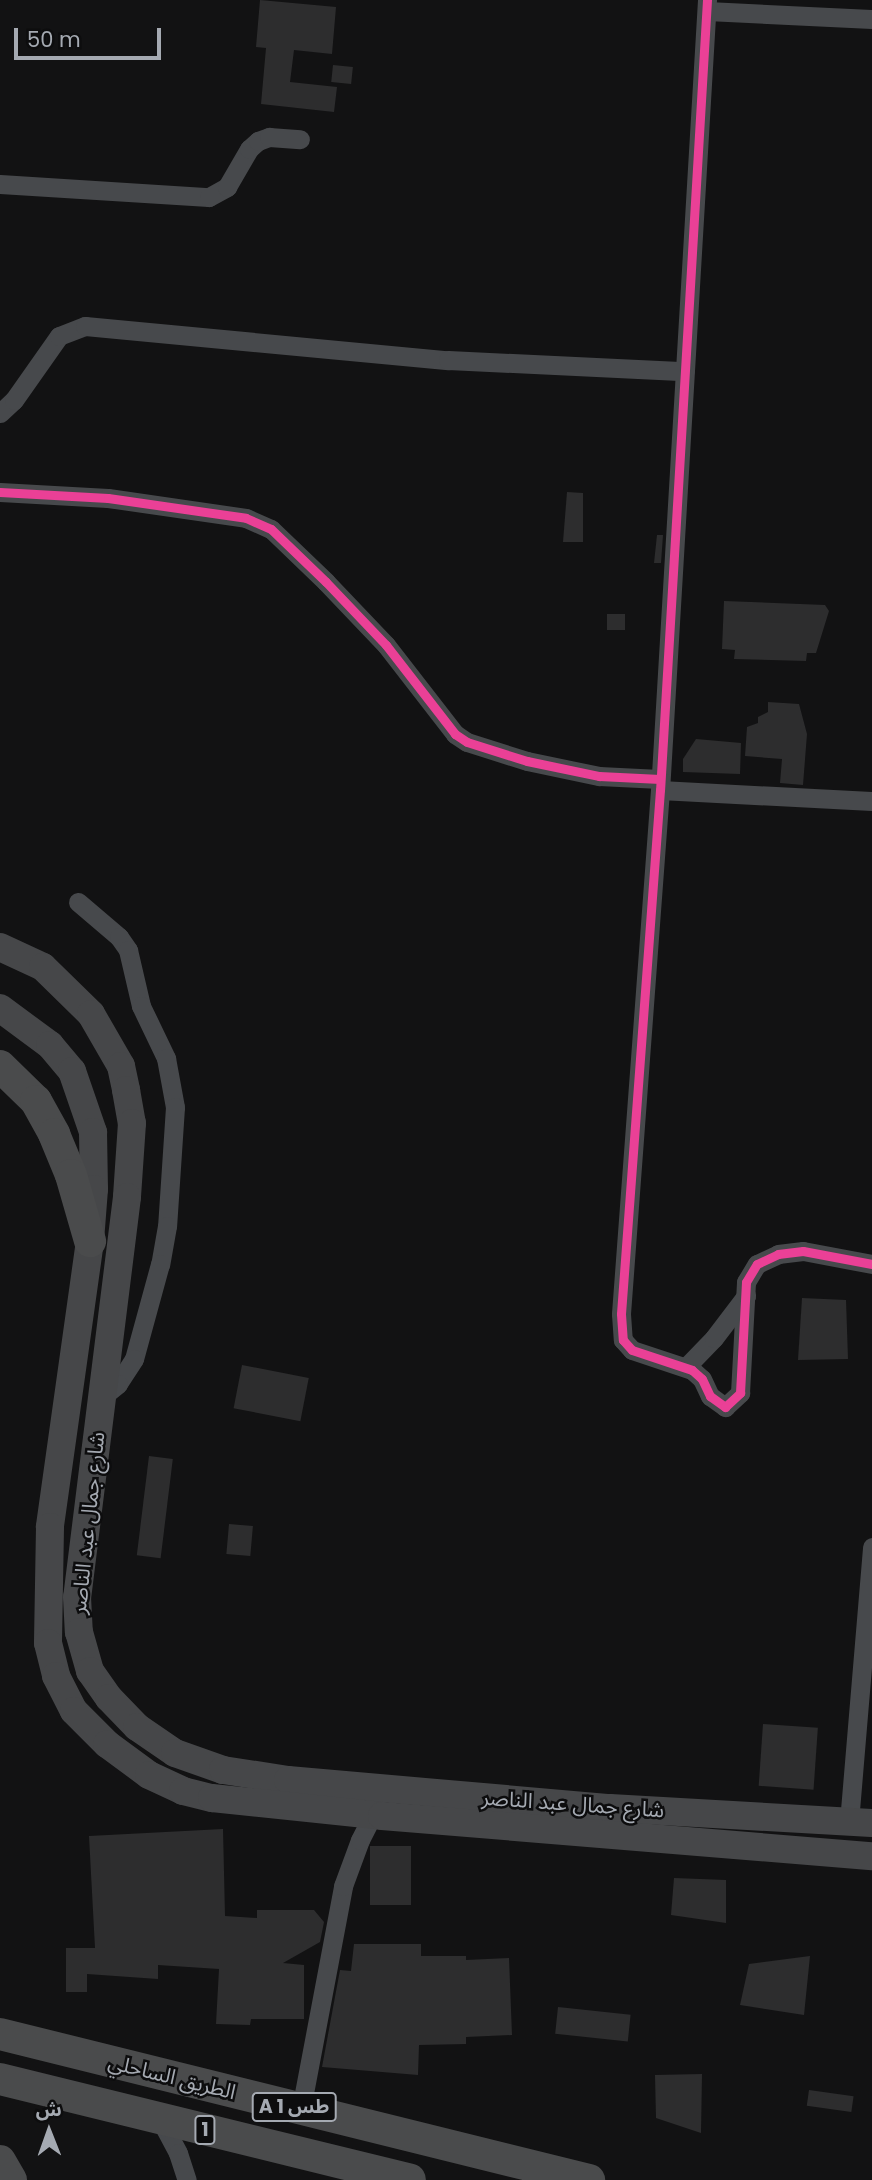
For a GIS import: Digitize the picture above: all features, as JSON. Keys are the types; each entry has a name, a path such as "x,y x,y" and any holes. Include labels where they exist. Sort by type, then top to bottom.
{"highway":[{"path":"0,1066 36,1101 54,1134 71,1175 90,1241"},
{"name":"الطريق الساحلي","path":"0,2034 589,2180"},
{"name":"الطريق الساحلي","path":"0,2079 410,2180"},
{"path":"0,2161 11,2180"}],"main road":[{"name":"شارع جمال عبد الناصر","path":"0,947 43,967 91,1014 121,1066 132,1123 127,1197 77,1597 79,1632 90,1671 109,1698 137,1727 175,1754 223,1770 379,1802 872,1856"},
{"name":"شارع جمال عبد الناصر","path":"0,1008 50,1045 72,1072 82,1094 93,1132 95,1157 90,1241 50,1527 48,1643 56,1676 74,1710 107,1744 149,1775 183,1791 280,1807 379,1802 861,1822"}],"street":[{"path":"872,19 707,6 660,785 621,1333 632,1350 686,1367 698,1374 710,1396 725,1407 737,1399 741,1387 746,1282 752,1269 778,1254 803,1251 872,1264"},
{"path":"0,184 209,197 227,187 253,145 269,137 300,139"},
{"path":"0,413 14,400 59,336 85,326 448,360 685,371"},
{"path":"0,492 107,498 246,518 271,529 386,645 454,734 467,742 527,761 660,785 872,801"},
{"path":"78,902 119,937 128,950 141,1006 166,1058 175,1108 167,1226 160,1264 134,1359 125,1376 102,1398"},
{"path":"686,1367 714,1338 746,1296"},
{"path":"861,1822 872,1547"},
{"path":"301,2109 343,1886 360,1840 379,1802"},
{"path":"160,2119 178,2153 187,2180"}],"building":[{"path":"260,0 336,7 332,54 294,50 290,82 337,87 334,112 261,104 266,48 256,47"},
{"path":"333,65 353,67 351,84 331,82"},
{"path":"567,492 583,493 583,542 563,542"},
{"path":"657,535 663,535 661,563 654,563"},
{"path":"724,601 825,605 829,611 816,653 807,653 806,661 734,659 735,650 722,649"},
{"path":"607,614 625,614 625,630 607,630"},
{"path":"768,702 799,704 807,734 803,785 780,783 782,759 745,756 747,727 758,723 758,717 768,712"},
{"path":"696,739 741,743 740,774 683,772 683,759"},
{"path":"802,1298 846,1300 848,1359 798,1360"},
{"path":"242,1365 309,1378 300,1421 234,1408"},
{"path":"149,1456 173,1459 161,1558 137,1555"},
{"path":"229,1524 253,1526 250,1556 226,1554"},
{"path":"763,1724 818,1728 814,1790 759,1786"},
{"path":"223,1829 225,1916 257,1918 257,1910 314,1910 324,1922 320,1942 283,1963 304,1965 304,2019 251,2019 250,2025 216,2024 219,1969 158,1965 158,1979 87,1974 87,1992 66,1992 66,1948 95,1948 89,1836"},
{"path":"370,1846 411,1846 411,1905 370,1905"},
{"path":"674,1878 726,1880 726,1923 671,1915"},
{"path":"354,1944 421,1944 421,1956 466,1956 466,1960 509,1958 512,2035 466,2037 466,2044 419,2045 418,2075 322,2067 340,1970 351,1971"},
{"path":"810,1956 804,2015 740,2005 749,1964"},
{"path":"558,2007 631,2015 628,2041 555,2034"},
{"path":"702,2074 701,2133 656,2118 655,2075"},
{"path":"809,2090 854,2096 851,2112 807,2106"}],"cycle path":[{"path":"707,0 660,790 621,1314 623,1340 632,1350 692,1370 702,1379 710,1396 725,1407 740,1393 746,1282 757,1264 778,1254 803,1251 872,1264"},
{"path":"0,492 108,498 246,518 271,529 326,582 386,645 455,734 467,742 527,761 599,776 660,779"}]}
